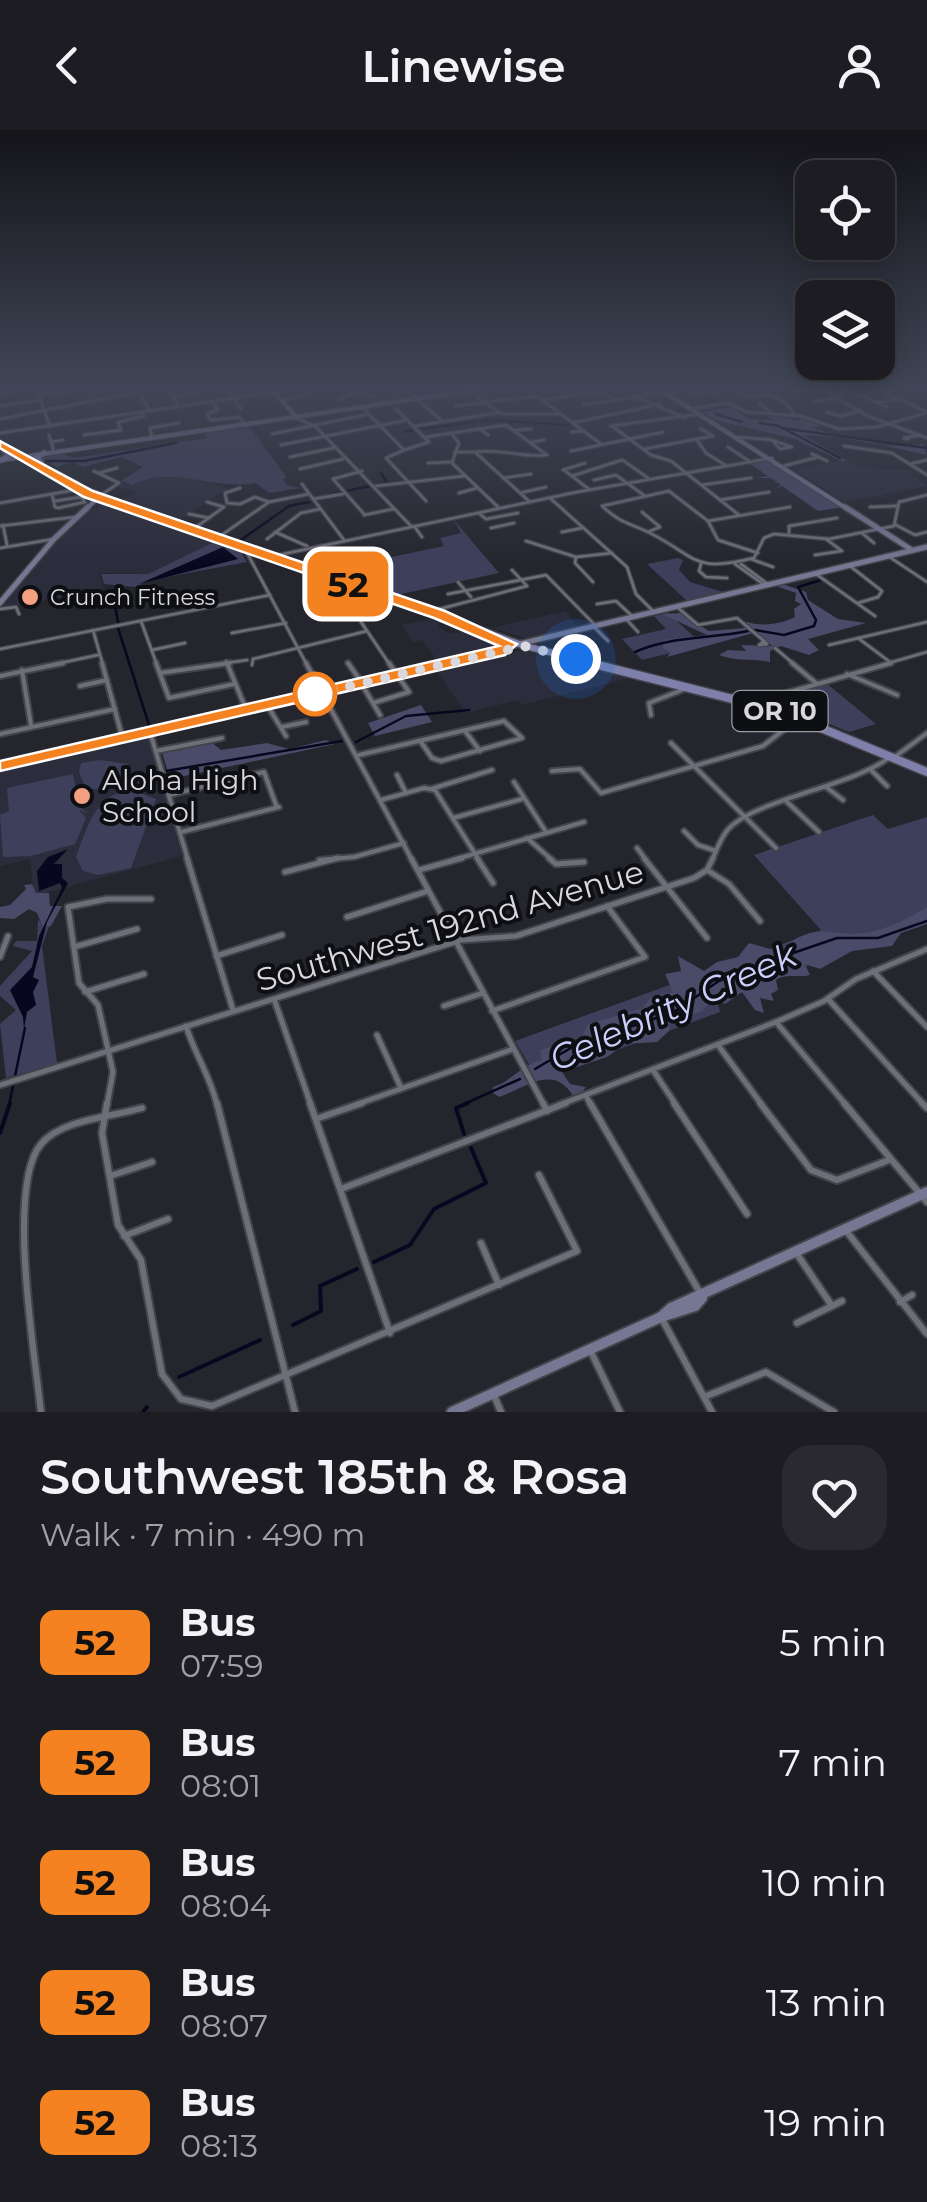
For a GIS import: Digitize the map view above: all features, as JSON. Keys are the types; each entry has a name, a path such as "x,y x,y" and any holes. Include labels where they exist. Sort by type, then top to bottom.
{"main road":[{"path":"0,445 10,454 1,460"},
{"name":"OR 10","path":"0,445 96,496 216,539 524,646 751,702 927,772"},
{"path":"1,460 104,445"},
{"path":"751,445 912,550"},
{"path":"44,453 36,458 52,471"},
{"name":"OR 10","path":"73,484 96,496"},
{"path":"67,526 96,496"},
{"path":"0,606 75,516 88,508"},
{"path":"0,767 363,686 927,547"},
{"path":"505,650 507,640"},
{"path":"544,641 542,646 550,652"},
{"path":"452,1412 695,1306 702,1297 925,1196"}],"street":[{"path":"52,445 54,452"},
{"path":"281,446 287,445"},
{"path":"331,445 342,459 362,471 422,537"},
{"path":"399,445 404,450"},
{"path":"426,445 386,458 426,501"},
{"path":"451,462 458,445"},
{"path":"455,452 500,448 522,458 547,455 535,445"},
{"path":"570,452 598,445"},
{"path":"637,445 684,472 739,516"},
{"path":"643,449 665,445"},
{"path":"700,445 725,466"},
{"path":"844,446 892,453 927,475"},
{"path":"728,447 751,462"},
{"path":"290,457 334,448"},
{"path":"868,450 868,457"},
{"path":"475,452 530,502"},
{"path":"699,454 706,453"},
{"path":"812,454 827,461"},
{"path":"784,466 818,457"},
{"path":"273,557 648,478 772,458"},
{"path":"300,468 342,459"},
{"path":"572,476 622,459 648,478"},
{"path":"910,464 927,460"},
{"path":"428,463 451,462 499,508"},
{"path":"585,463 563,468 590,490"},
{"path":"96,496 119,483 96,472 117,468"},
{"path":"362,471 334,478 364,514 395,508"},
{"path":"503,478 531,474"},
{"path":"594,480 616,475 645,496"},
{"path":"376,486 464,476"},
{"path":"702,486 751,478"},
{"path":"302,484 344,540"},
{"path":"520,494 546,487"},
{"path":"240,488 224,493 227,503 240,504 255,497 269,502"},
{"path":"459,493 477,488"},
{"path":"0,503 80,489"},
{"path":"758,553 721,542 708,520 669,491 602,506 624,526 648,532 676,554 701,564 752,559 758,553 767,536 788,533 826,539 896,525 915,534 927,532"},
{"path":"720,500 770,492"},
{"path":"52,494 55,501 58,508 85,502 81,497 55,501"},
{"path":"216,539 269,502 309,494"},
{"path":"313,500 345,494"},
{"path":"870,507 896,506 927,495"},
{"path":"550,498 628,570 636,594 654,613"},
{"path":"192,530 224,507 207,502"},
{"path":"896,506 896,525"},
{"path":"708,520 790,507"},
{"path":"62,516 68,509"},
{"path":"267,539 301,513 320,509"},
{"path":"642,512 660,527 648,532"},
{"path":"478,513 485,519 518,513"},
{"path":"189,514 208,518"},
{"path":"8,547 2,526 75,516"},
{"path":"494,518 502,525"},
{"path":"788,533 788,526 837,518"},
{"path":"491,528 514,523"},
{"path":"562,532 584,527"},
{"path":"275,532 308,548"},
{"path":"862,533 874,544"},
{"path":"815,555 842,551 826,539"},
{"path":"0,548 54,540"},
{"path":"526,541 576,557 612,554"},
{"path":"535,553 543,548"},
{"path":"247,549 546,1111"},
{"path":"888,556 927,582"},
{"path":"576,557 575,563 593,582"},
{"path":"752,559 773,567"},
{"path":"737,563 767,586"},
{"path":"701,564 703,575 727,578"},
{"path":"850,566 882,590 878,597 856,603"},
{"path":"512,570 527,586"},
{"path":"816,574 875,616"},
{"path":"448,594 543,575 552,578 608,641"},
{"path":"458,582 472,598"},
{"path":"434,612 472,598 527,586"},
{"path":"0,649 270,595"},
{"path":"597,604 617,601 638,632"},
{"path":"0,606 16,607 19,614"},
{"path":"677,608 698,626 738,618 764,640"},
{"path":"141,621 170,698 234,684"},
{"path":"232,633 286,622"},
{"path":"361,622 409,693 373,702"},
{"path":"830,645 927,622"},
{"path":"93,630 122,738"},
{"path":"252,665 253,659 367,631"},
{"path":"858,638 890,662"},
{"path":"152,650 185,643"},
{"path":"774,648 816,683"},
{"path":"751,702 927,652"},
{"path":"0,676 100,654"},
{"path":"160,672 247,660"},
{"path":"226,661 247,710"},
{"path":"348,662 380,715"},
{"path":"22,670 32,727"},
{"path":"847,674 897,694"},
{"path":"80,686 107,680"},
{"path":"651,716 649,703 677,694 684,686"},
{"path":"268,705 286,736"},
{"path":"0,734 114,708"},
{"path":"552,771 580,769 601,794 770,743 799,718"},
{"path":"358,756 507,721 522,740 437,761 421,742"},
{"path":"282,727 306,722"},
{"path":"465,731 480,751"},
{"path":"150,732 233,1012"},
{"path":"760,921 729,884 707,870 727,829 786,801 872,771 927,733"},
{"path":"156,751 222,738"},
{"path":"671,743 776,848"},
{"path":"548,765 556,778"},
{"path":"382,800 487,775 492,770"},
{"path":"872,771 887,786"},
{"path":"169,795 264,772 278,806 180,832"},
{"path":"397,775 407,793"},
{"path":"514,782 546,833"},
{"path":"826,788 843,800"},
{"path":"431,789 493,883"},
{"path":"453,818 522,799"},
{"path":"786,801 819,832"},
{"path":"419,870 584,822"},
{"path":"684,831 698,845 716,851"},
{"path":"527,838 556,864 584,862"},
{"path":"285,872 325,858 354,857 404,843"},
{"path":"637,848 708,938"},
{"name":"Southwest 192nd Avenue","path":"0,1086 456,941 516,936 667,887 707,870"},
{"path":"346,916 430,891"},
{"path":"151,899 107,899 68,907 80,984 98,1005 110,1052 112,1086 103,1120 118,1225 141,1260 162,1374 170,1390 181,1399 212,1406 577,1251 539,1176"},
{"path":"492,1010 645,957 608,906"},
{"path":"74,947 137,929"},
{"path":"216,956 282,935"},
{"path":"0,957 8,936"},
{"path":"340,1189 776,1022 828,999 873,971 925,952"},
{"path":"873,971 927,1027"},
{"path":"86,992 144,974"},
{"path":"444,1006 483,993"},
{"path":"274,999 390,1333"},
{"path":"828,999 927,1108"},
{"path":"776,1022 889,1160 925,1196"},
{"path":"186,1026 192,1046 208,1068 294,1412"},
{"path":"377,1034 401,1088"},
{"path":"718,1045 811,1170 837,1180 889,1160"},
{"path":"316,1119 514,1049"},
{"path":"653,1070 747,1214"},
{"path":"586,1096 702,1297"},
{"path":"42,1412 22,1202 31,1160 46,1140 142,1108"},
{"path":"110,1176 152,1162"},
{"path":"124,1236 168,1220"},
{"path":"846,1231 927,1334"},
{"path":"480,1243 499,1285"},
{"path":"796,1254 832,1306"},
{"path":"900,1302 912,1296"},
{"path":"798,1323 842,1301"},
{"path":"661,1318 712,1412"},
{"path":"590,1349 620,1412"},
{"path":"704,1396 766,1372 834,1412"},
{"path":"494,1394 502,1412"}],"shaded area":[{"path":"162,445 263,445 287,478 283,479 287,485 301,488 269,493 256,483 223,484 177,477 147,479 132,485 121,481 143,467 121,457 83,467 72,462 57,467 40,458 62,453 73,458"},
{"path":"807,445 820,445 846,460"},
{"path":"884,445 923,445 927,455"},
{"path":"769,460 844,507 818,511 782,486 773,490 781,485 771,478 757,478 768,476 749,463"},
{"path":"846,460 863,468 918,471 910,474 927,486 881,495 896,501 877,496 844,502 795,470"},
{"path":"156,474 183,476 227,488 179,521 121,501 138,492 117,487 120,482 132,485"},
{"path":"102,503 214,542 148,574 99,573 104,589 2,608 55,543"},
{"path":"453,519 499,573 392,596 324,572 377,560 374,558 379,556 382,559 444,546 440,538 461,533"},
{"path":"214,542 240,551 247,562 151,580 135,587 104,584 101,574 148,574"},
{"path":"223,547 238,559 139,584"},
{"path":"683,560 679,570 690,582 723,592 687,601 647,564"},
{"path":"773,585 806,592 808,600 838,619 866,623 808,639 819,650 809,655 781,646 770,651 770,662 719,655 728,650 746,651 741,645 772,646 757,632 667,657 670,653 663,648 663,640 707,635 662,614 680,613 709,631 744,628 747,622 778,623 795,617 794,609 801,604 795,601 796,593"},
{"path":"565,611 579,627 530,639 492,628"},
{"path":"668,613 703,645 642,660 622,639 666,629 654,616"},
{"path":"434,618 442,621 438,626 449,634 467,630 503,645 438,661 422,640 413,642 401,625"},
{"path":"524,650 630,678 522,705 518,700 466,713 436,671"},
{"path":"826,683 876,724 849,732 807,715 824,710 811,698 782,707 762,701"},
{"path":"421,705 432,722 375,736 368,723"},
{"name":"Aloha High School","path":"147,735 182,856 34,896 30,859 0,866 0,770"},
{"path":"326,740 335,744 170,779 162,752 210,741 221,750 267,743 289,749"},
{"path":"100,760 127,764 136,781 111,789 86,789 79,772 81,763"},
{"path":"73,774 77,795 67,798 77,797 79,807 90,814 79,810 86,818 75,844 31,856 3,857 0,815 9,811 7,788"},
{"path":"132,790 156,799 131,868 98,875 83,871 76,857 95,813 109,797"},
{"path":"873,815 888,829 927,817 927,921 717,1000 720,1012 538,1079 515,1041 821,930 754,855"},
{"path":"68,849 54,864 62,864 62,878 68,883 47,922 33,977 39,980 33,992 36,1005 27,1012 24,1029 23,1017 10,990 32,967 39,936 62,888 60,883 39,891 37,871 48,857"},
{"path":"32,884 36,893 49,893 50,906 62,906 51,926 43,927 37,913 29,909 14,919 0,918 0,907 10,905 26,889 24,885"},
{"path":"927,907 927,924 901,933 892,946 852,951 820,969 805,964 810,975 776,980 778,990 771,994 774,1001 760,998 764,1013 755,1010 742,992 725,1004 713,997 702,1011 669,1023 669,1031 657,1042 625,1044 607,1057 562,1072 570,1084 586,1087 580,1095 573,1096 565,1086 548,1079 499,1097 492,1092 493,1087 542,1060 540,1050 582,1038 588,1024 643,1008 650,998 673,992 665,974 681,971 678,956 704,971 717,962 738,957 749,943 784,953 787,944 810,933 870,932"},
{"path":"38,920 49,927 42,946 57,1063 6,1078 0,1024 16,1010 0,996 0,986 32,951 13,946 16,941 37,941"}],"waterway":[{"path":"45,461 84,461 167,445"},
{"path":"815,445 840,458"},
{"path":"904,445 927,448"},
{"path":"381,473 387,483 381,484"},
{"path":"346,491 370,486"},
{"path":"328,495 341,492"},
{"path":"238,542 289,506 309,502"},
{"path":"755,630 784,635 814,626 816,620 798,587 821,580"},
{"path":"118,622 115,605 125,590"},
{"path":"118,628 150,728"},
{"path":"635,652 676,640 748,631"},
{"path":"356,742 406,716 469,710"},
{"path":"119,744 141,737"},
{"path":"166,771 342,741"},
{"name":"Celebrity Creek","path":"535,1069 576,1045 674,1012 726,976 837,938 878,938 927,921"},
{"path":"9,1105 25,1028"},
{"name":"Celebrity Creek","path":"462,1105 520,1079"},
{"path":"0,1133 10,1103"},
{"name":"Celebrity Creek","path":"464,1134 456,1108 468,1103"},
{"name":"Celebrity Creek","path":"374,1262 410,1245 434,1209 486,1183 471,1148"},
{"name":"Celebrity Creek","path":"293,1325 321,1311 320,1286 357,1269"},
{"name":"Celebrity Creek","path":"179,1377 260,1340"},
{"name":"Celebrity Creek","path":"143,1412 147,1407"}],"bus line":[{"name":"52","path":"0,445 88,494 440,615 507,640 508,644 505,650 0,767"}],"place":[{"name":"Crunch Fitness","path":"30,597"},
{"name":"Aloha High School","path":"82,796"}],"route":[{"path":"315,694 524,646 576,659"}]}
